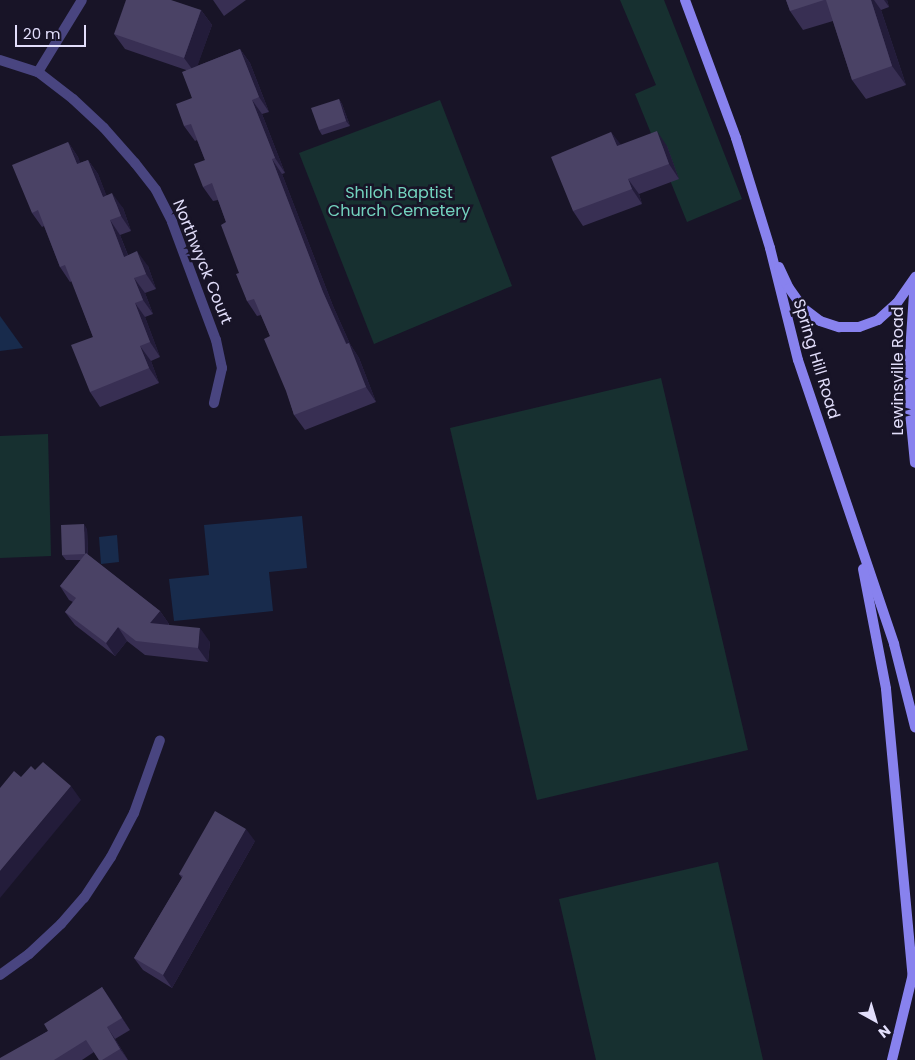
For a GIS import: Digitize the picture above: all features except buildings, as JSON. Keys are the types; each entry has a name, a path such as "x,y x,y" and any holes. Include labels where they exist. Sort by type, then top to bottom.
{"main road":[{"name":"Spring Hill Road","path":"685,0 736,138 770,248 798,360 894,644 915,727"},
{"path":"770,248 789,288 803,308 820,321 839,327 859,327 878,320 897,303 915,278"},
{"name":"Lewinsville Road","path":"915,278 910,352 910,412 915,463"},
{"path":"856,533 886,689 912,979"},
{"path":"892,1060 912,979 915,959"}],"street":[{"path":"38,72 82,0"},
{"name":"Northwyck Court","path":"0,60 38,72 73,98 135,162 156,190 172,222 216,340 222,368 214,403"},
{"path":"0,975 29,954 55,930 84,898 111,857 134,813 160,740"}],"green space":[{"path":"620,0 664,0 742,199 687,222 635,94 656,85"},
{"name":"Shiloh Baptist Church Cemetery","path":"440,100 512,286 374,344 299,153"},
{"path":"661,378 748,750 537,800 450,428"},
{"path":"48,434 51,556 0,558 0,436"},
{"path":"718,862 763,1060 596,1060 559,899"}],"water":[{"path":"0,316 23,348 0,351"},
{"path":"302,516 307,568 269,572 273,611 174,621 169,579 209,575 204,525"},
{"path":"117,535 119,562 101,564 99,537"}]}
